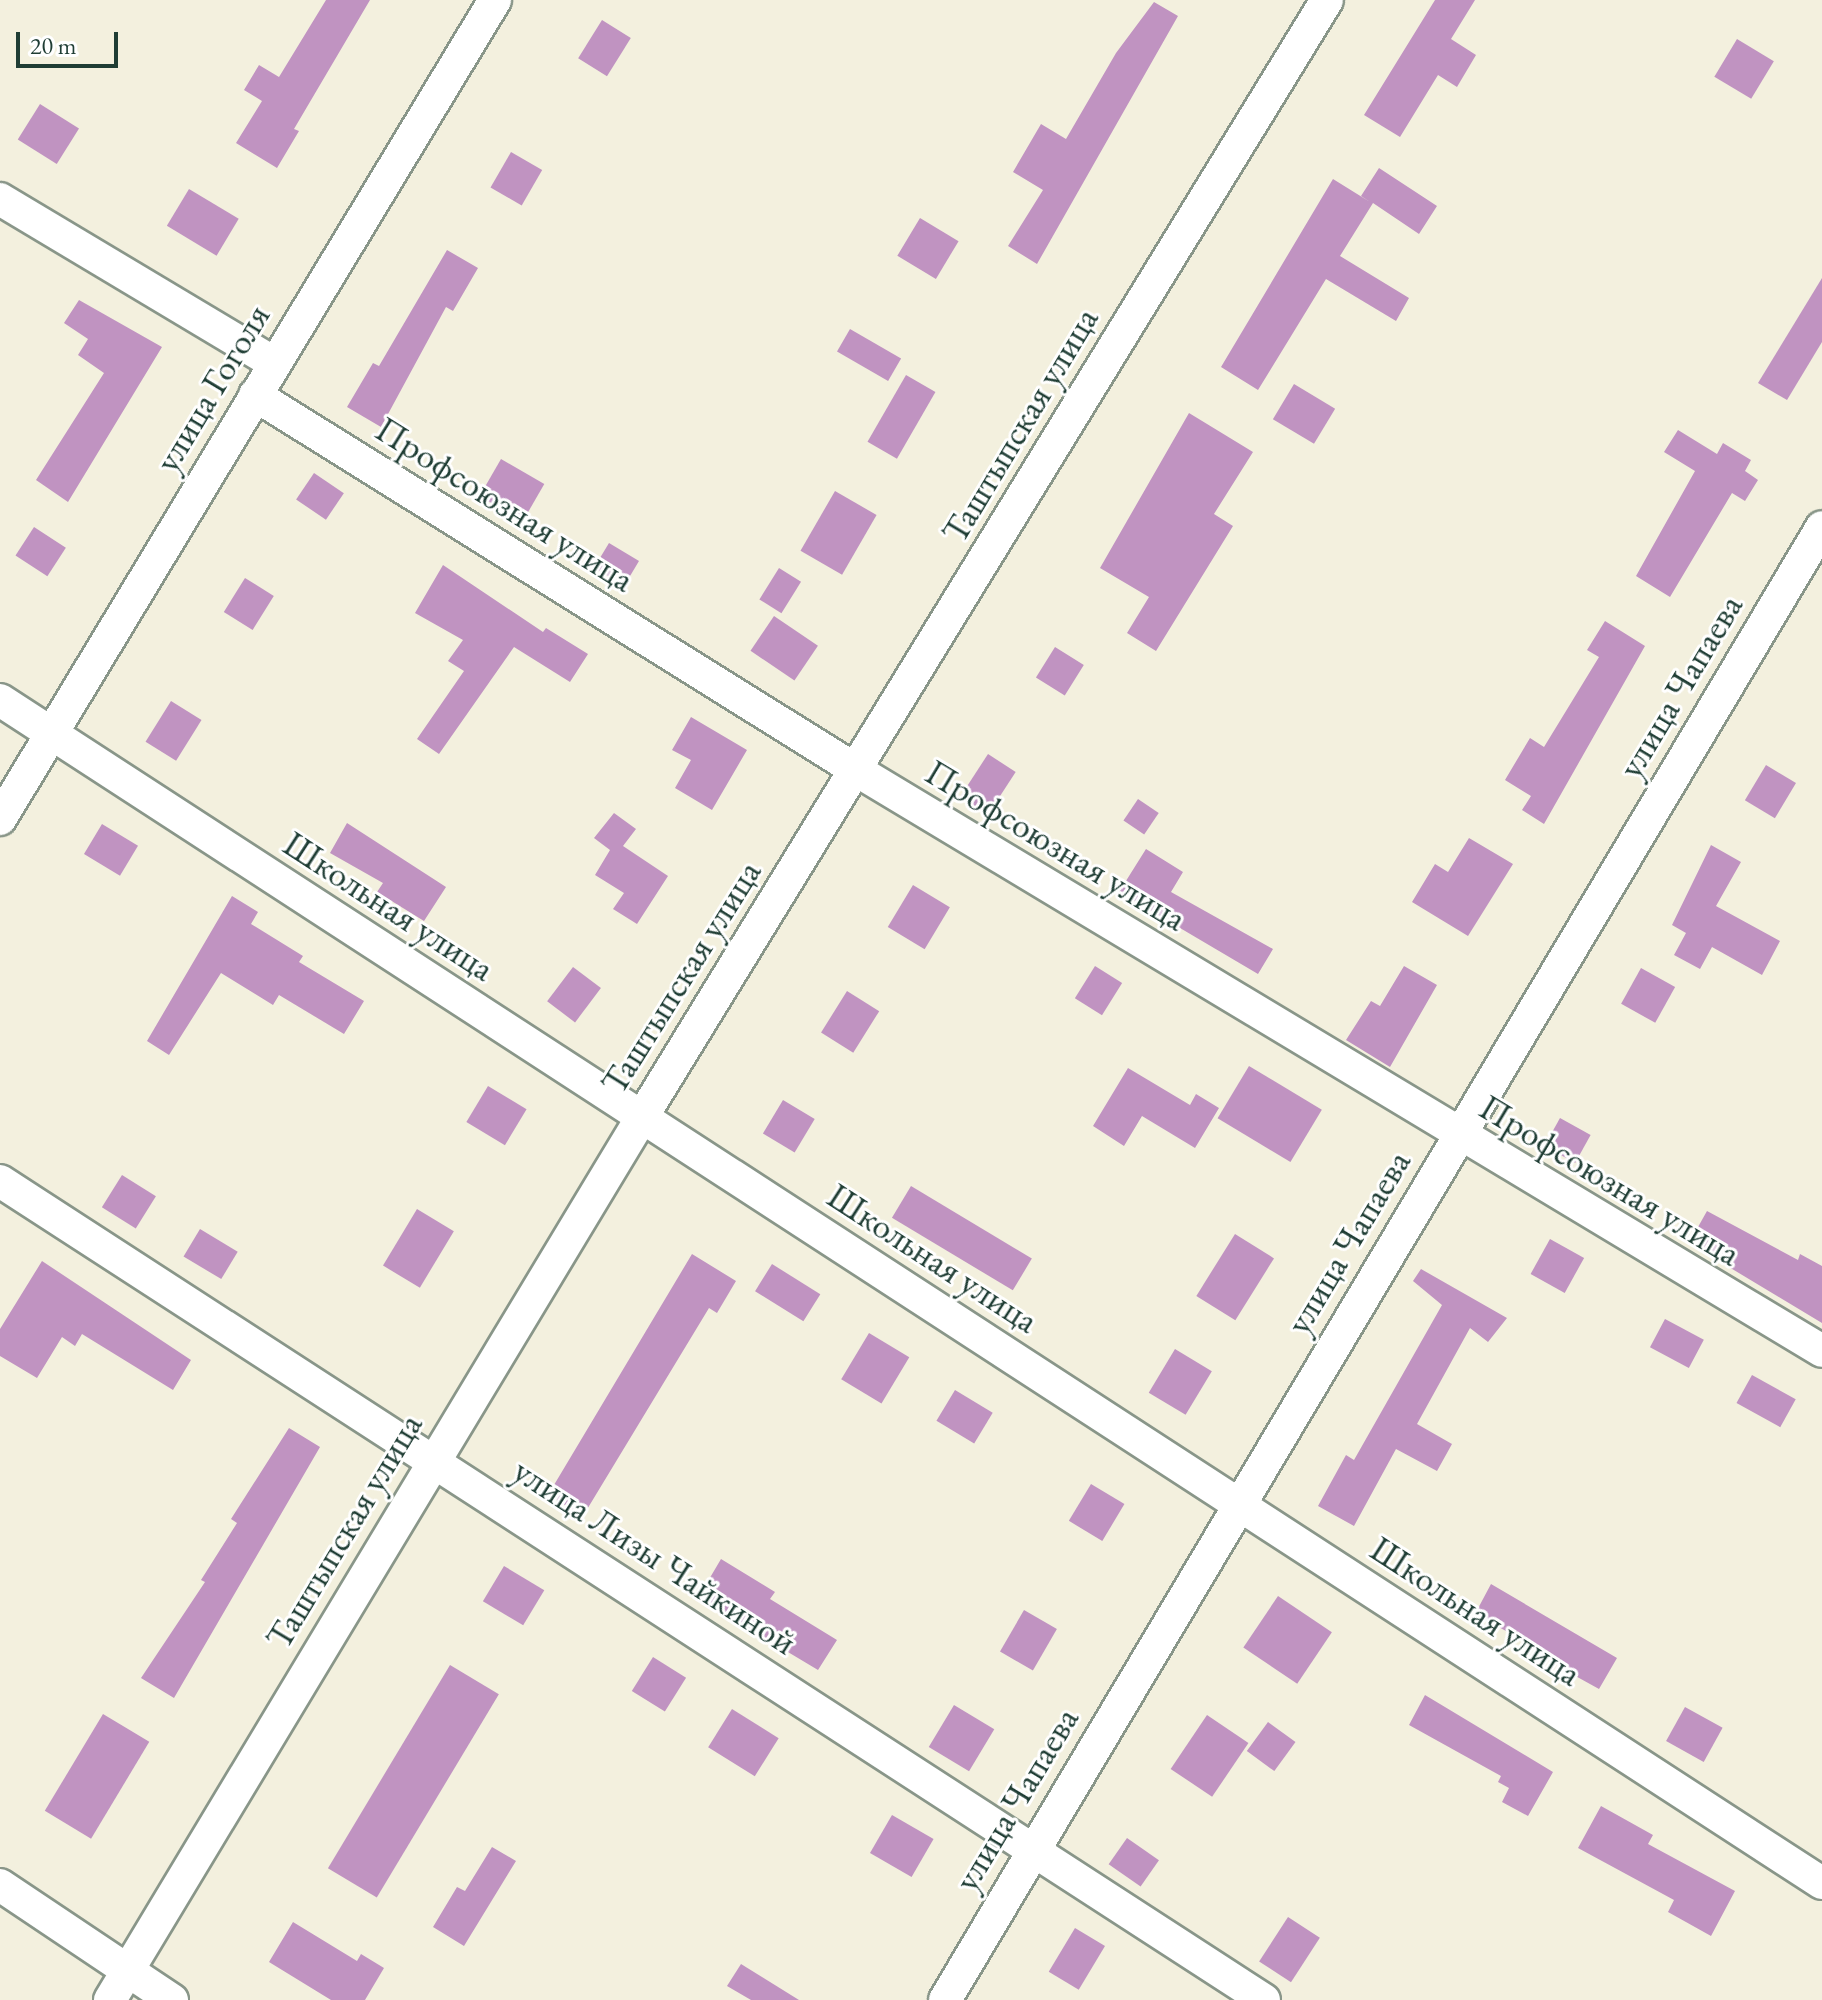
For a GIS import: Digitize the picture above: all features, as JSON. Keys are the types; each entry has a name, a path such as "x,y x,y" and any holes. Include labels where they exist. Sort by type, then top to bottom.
{"street":[{"name":"улица Гоголя","path":"0,819 495,0"},
{"name":"Таштыпская улица","path":"110,2000 642,1117 1327,0"},
{"path":"0,199 274,363"},
{"name":"Профсоюзная улица","path":"255,395 856,770 1457,1136 1822,1351"},
{"name":"улица Чапаева","path":"945,2000 1238,1503 1822,527"},
{"name":"Школьная улица","path":"0,700 1822,1883"},
{"name":"улица Лизы Чайкиной","path":"0,1181 1034,1848 1264,2000"},
{"path":"0,1885 172,2000"}],"building":[{"path":"326,0 370,0 294,129 299,131 277,168 236,143 262,101 244,90 259,65 279,77"},
{"path":"1435,0 1475,0 1451,39 1476,55 1457,87 1438,75 1400,137 1364,115"},
{"path":"1154,2 1178,16 1037,264 1008,246 1043,190 1013,172 1041,124 1066,139 1116,53"},
{"path":"602,20 631,38 607,76 578,58"},
{"path":"1737,39 1774,61 1751,99 1714,77"},
{"path":"40,104 79,128 57,164 18,140"},
{"path":"511,152 542,170 522,206 490,188"},
{"path":"1379,168 1437,206 1419,234 1373,203 1340,256 1409,298 1396,321 1326,279 1258,390 1221,367 1333,179 1370,202 1361,196"},
{"path":"189,189 239,219 217,256 167,226"},
{"path":"920,218 959,241 936,279 897,256"},
{"path":"447,250 478,268 453,311 446,307 381,427 347,407 373,363 379,366"},
{"path":"1822,278 1822,342 1787,400 1758,383"},
{"path":"79,300 162,347 68,502 36,480 104,373 78,355 88,339 64,323"},
{"path":"850,329 901,359 888,381 837,352"},
{"path":"906,375 935,392 897,459 868,442"},
{"path":"1294,384 1335,409 1314,444 1273,419"},
{"path":"1189,413 1253,452 1214,514 1233,526 1156,651 1127,633 1149,597 1100,568"},
{"path":"1678,430 1717,454 1723,443 1751,460 1745,471 1758,480 1745,501 1732,493 1670,597 1636,576 1695,471 1664,452"},
{"path":"501,459 544,484 523,521 480,496"},
{"path":"314,473 344,493 326,520 296,500"},
{"path":"835,491 877,515 842,575 800,551"},
{"path":"34,527 66,548 47,576 15,556"},
{"path":"609,543 639,561 624,586 594,568"},
{"path":"443,565 543,632 546,628 588,654 570,682 514,647 439,754 417,739 464,671 448,661 463,640 415,613"},
{"path":"779,568 801,582 781,613 759,599"},
{"path":"245,578 274,596 253,630 224,612"},
{"path":"774,616 818,646 794,680 751,651"},
{"path":"1605,621 1645,646 1544,824 1522,810 1531,796 1505,780 1530,738 1544,747 1599,657 1587,650"},
{"path":"1055,647 1084,665 1065,696 1036,678"},
{"path":"171,701 202,720 176,761 146,742"},
{"path":"691,717 747,750 712,810 675,788 691,760 672,750"},
{"path":"988,754 1016,772 988,815 960,797"},
{"path":"1766,765 1796,783 1775,818 1745,800"},
{"path":"1138,799 1159,813 1144,835 1123,821"},
{"path":"614,813 636,829 623,846 668,876 637,924 613,909 624,893 595,875 610,850 594,838"},
{"path":"347,823 446,887 424,921 377,892 383,883 330,853"},
{"path":"102,824 138,846 120,876 84,854"},
{"path":"1469,838 1513,864 1468,936 1412,902 1435,864 1448,872"},
{"path":"1711,845 1741,862 1716,906 1780,941 1762,975 1712,947 1700,969 1674,955 1686,933 1672,925"},
{"path":"1146,849 1183,872 1171,892 1273,949 1258,974 1119,892"},
{"path":"913,885 950,907 925,949 888,927"},
{"path":"232,896 258,912 251,924 303,956 299,962 364,1001 344,1034 279,995 273,1005 221,973 169,1055 147,1041"},
{"path":"1095,966 1122,983 1102,1015 1075,998"},
{"path":"1404,966 1437,985 1390,1067 1346,1040 1371,1001 1380,1006"},
{"path":"573,967 601,988 575,1022 547,1001"},
{"path":"1641,968 1675,987 1655,1023 1621,1004"},
{"path":"847,991 879,1011 853,1053 821,1033"},
{"path":"1249,1066 1322,1110 1290,1162 1218,1118"},
{"path":"1128,1068 1190,1105 1196,1094 1219,1108 1195,1148 1142,1116 1124,1146 1093,1126"},
{"path":"488,1086 527,1109 505,1145 466,1122"},
{"path":"783,1100 815,1119 795,1152 763,1133"},
{"path":"1560,1118 1591,1135 1575,1163 1544,1146"},
{"path":"122,1175 156,1196 136,1228 102,1207"},
{"path":"911,1186 1032,1259 1013,1290 892,1218"},
{"path":"417,1209 454,1231 420,1288 383,1266"},
{"path":"1707,1211 1798,1260 1800,1254 1822,1266 1822,1323 1689,1243"},
{"path":"200,1229 238,1252 221,1279 184,1256"},
{"path":"1235,1234 1274,1258 1235,1320 1196,1296"},
{"path":"1550,1239 1584,1258 1565,1293 1531,1274"},
{"path":"692,1254 736,1281 717,1313 709,1308 583,1516 548,1495"},
{"path":"42,1261 191,1360 173,1390 82,1334 75,1346 62,1337 37,1378 0,1356 0,1329"},
{"path":"772,1264 820,1294 803,1321 755,1291"},
{"path":"1421,1269 1507,1318 1488,1342 1470,1328 1417,1424 1452,1444 1437,1471 1396,1449 1354,1526 1318,1506 1346,1455 1354,1460 1442,1305 1413,1281"},
{"path":"1665,1319 1704,1340 1689,1368 1650,1347"},
{"path":"869,1333 909,1357 881,1403 841,1379"},
{"path":"1175,1349 1212,1371 1186,1415 1149,1393"},
{"path":"1752,1375 1796,1399 1780,1427 1736,1403"},
{"path":"955,1390 993,1413 974,1444 936,1421"},
{"path":"289,1428 320,1447 174,1698 141,1678 205,1582 201,1580 237,1523 231,1519"},
{"path":"1091,1484 1124,1504 1102,1541 1069,1521"},
{"path":"721,1559 775,1592 770,1599 837,1640 818,1670 698,1598"},
{"path":"504,1566 544,1590 523,1625 483,1601"},
{"path":"1491,1584 1617,1658 1599,1689 1561,1668 1564,1663 1475,1614"},
{"path":"1278,1596 1332,1632 1297,1684 1243,1647"},
{"path":"1024,1610 1057,1629 1033,1671 1000,1652"},
{"path":"653,1657 686,1678 665,1712 632,1691"},
{"path":"450,1665 499,1694 377,1898 328,1868"},
{"path":"1425,1695 1553,1772 1528,1816 1502,1802 1509,1788 1498,1782 1501,1776 1409,1725"},
{"path":"954,1705 994,1729 969,1771 929,1747"},
{"path":"1685,1707 1723,1728 1704,1762 1666,1741"},
{"path":"732,1709 779,1738 755,1776 708,1747"},
{"path":"103,1714 149,1742 91,1839 45,1811"},
{"path":"1207,1715 1248,1743 1212,1797 1171,1769"},
{"path":"1268,1722 1296,1742 1274,1771 1247,1751"},
{"path":"1601,1806 1653,1835 1648,1844 1735,1891 1711,1936 1668,1912 1674,1900 1578,1848"},
{"path":"892,1815 934,1839 912,1877 870,1853"},
{"path":"1127,1838 1159,1860 1141,1887 1109,1864"},
{"path":"492,1847 516,1861 464,1946 433,1927 457,1887 465,1891"},
{"path":"1288,1917 1320,1938 1291,1982 1259,1961"},
{"path":"293,1922 357,1961 361,1954 384,1968 365,2000 331,2000 269,1962"},
{"path":"1075,1928 1105,1946 1079,1990 1049,1972"},
{"path":"741,1964 799,2000 751,2000 727,1986"}]}
